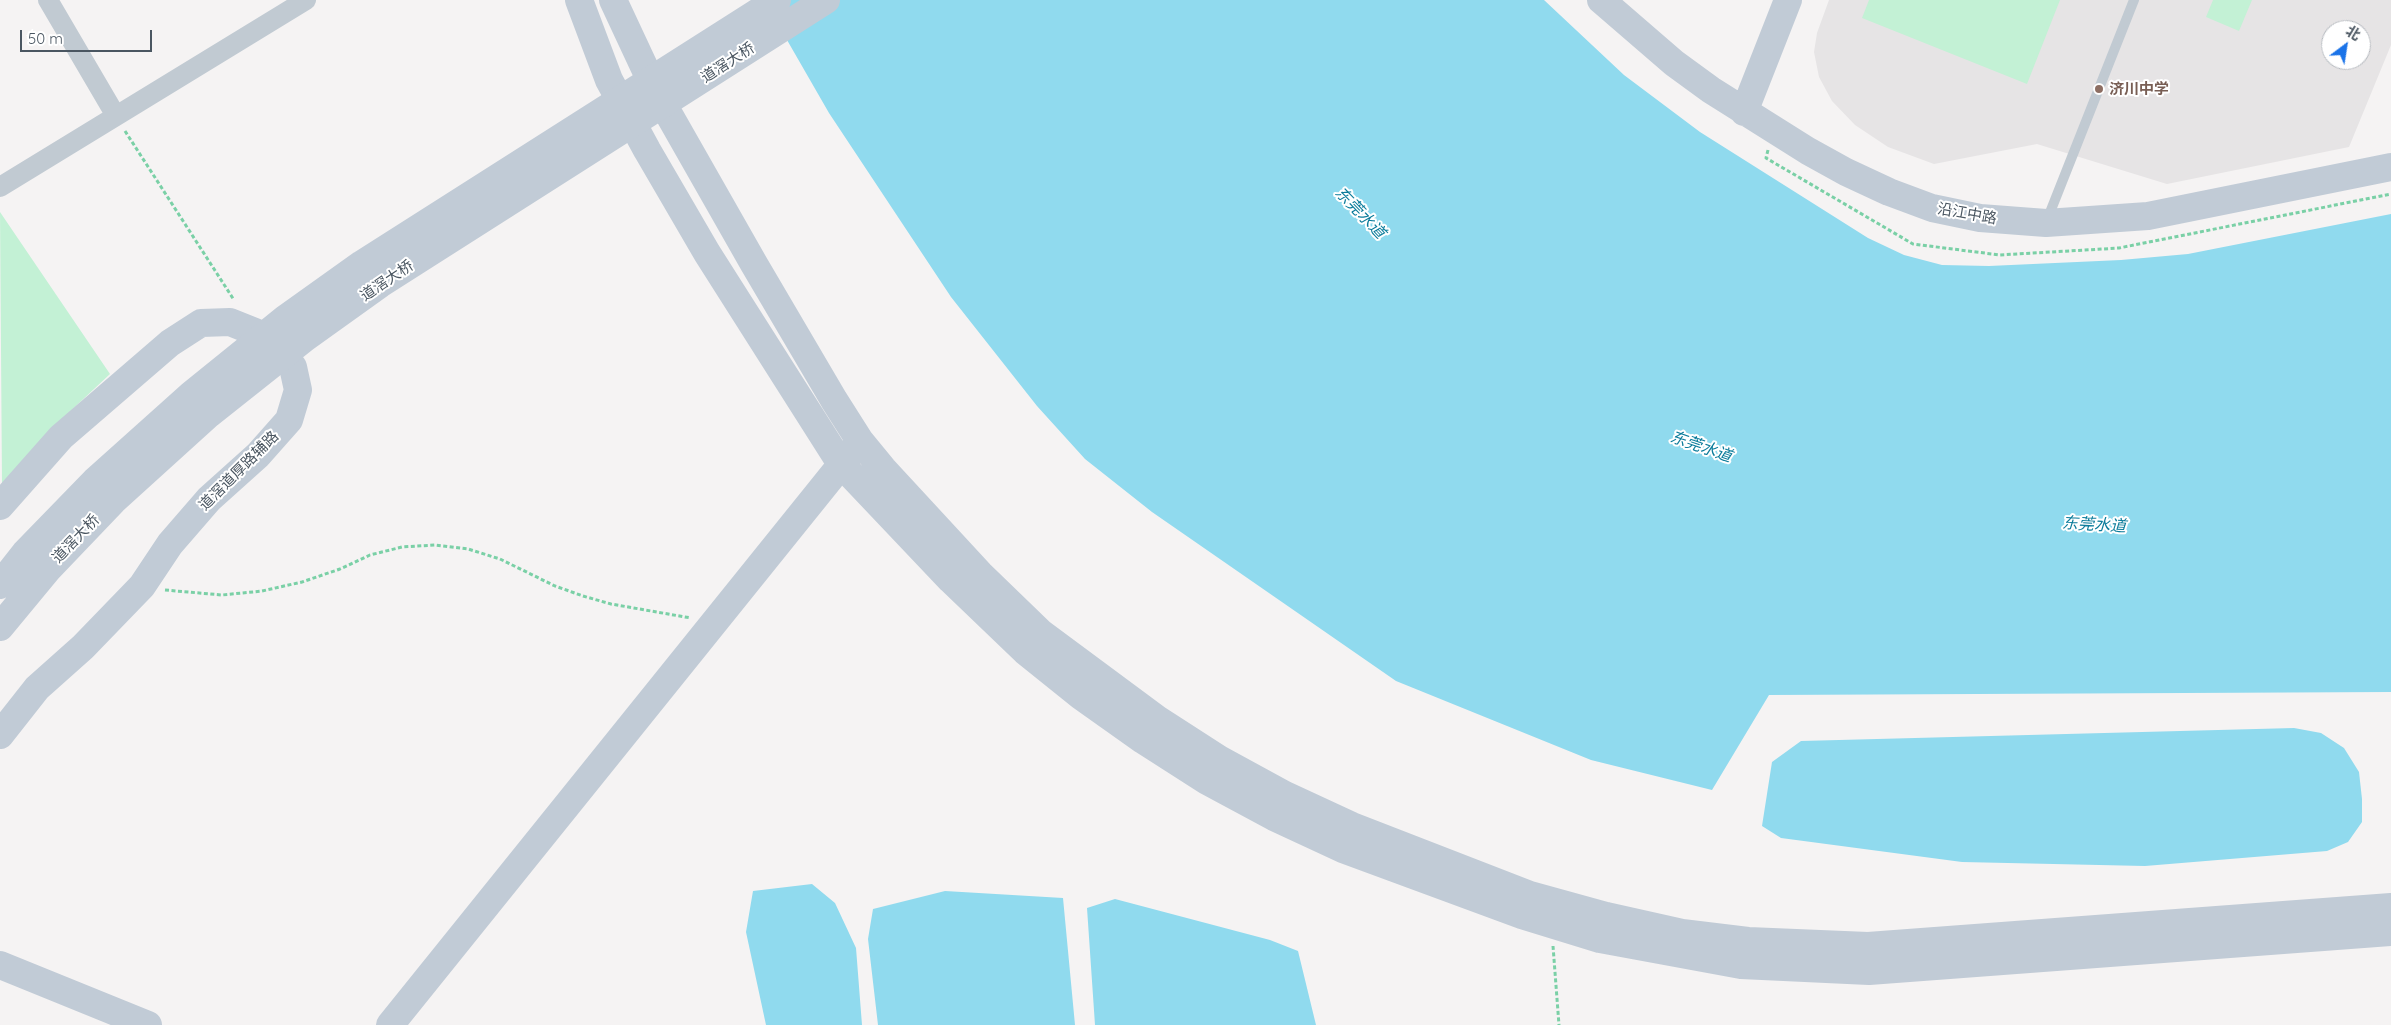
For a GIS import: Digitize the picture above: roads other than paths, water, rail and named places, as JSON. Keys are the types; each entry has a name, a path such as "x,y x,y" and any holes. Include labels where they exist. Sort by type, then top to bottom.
{"street":[{"path":"48,0 116,116"},
{"path":"0,188 306,0"},
{"path":"579,0 609,80 647,150 706,252 841,464 951,580 1025,651 1081,696 1159,750 1207,781 1274,817 1343,849 1551,924 1600,938 1741,965 1869,971 2391,932"},
{"path":"613,0 655,90 754,264 860,441 980,574 1041,633 1157,719 1219,759 1285,795 1352,826 1530,895 1606,916 1682,933 1748,941 1868,946 2391,907"},
{"name":"道滘大桥","path":"0,585 25,553 95,481 191,395 285,320 370,259 777,0"},
{"name":"道滘大桥","path":"0,627 48,569 113,501 209,414 306,337 388,279 826,0"},
{"name":"沿江中路","path":"1601,0 1674,63 1744,112 1846,172 1924,205 1980,218 2046,223 2148,216 2391,167"},
{"path":"1744,112 1788,0"},
{"name":"道滘道厚路辅路","path":"0,506 61,436 170,343 201,323 230,322 255,332 280,350 293,367 298,390 289,420 258,455 209,499 170,544 142,586 83,647 37,688 0,735"},
{"path":"390,1025 860,441"},
{"path":"0,965 148,1025"}],"lane":[{"path":"2046,223 2134,0"}],"water":[{"name":"东莞水道","path":"764,0 1544,0 1624,75 1700,132 1868,238 1904,255 1942,265 1989,266 2121,260 2188,254 2391,214 2391,692 1769,695 1712,790 1591,760 1396,681 1152,512 1085,459 1037,406 951,297 829,113"},
{"path":"2294,728 2321,733 2344,748 2359,772 2362,822 2348,842 2327,851 2145,866 1962,862 1781,838 1762,826 1772,762 1801,741"},
{"path":"812,884 835,903 856,948 862,1025 766,1025 746,932 753,891"},
{"path":"945,891 1063,898 1075,1025 878,1025 868,939 873,909"},
{"path":"1115,899 1270,940 1298,951 1316,1025 1095,1025 1087,908"}],"place":[{"name":"济川中学","path":"2099,89"}]}
